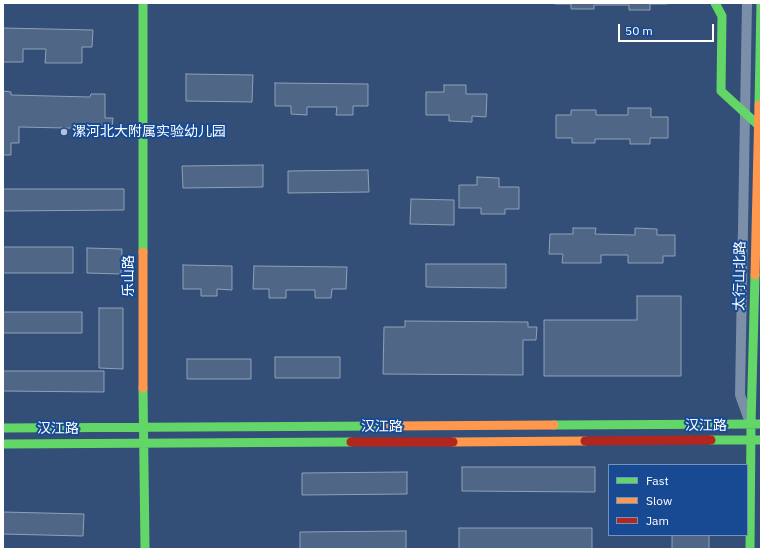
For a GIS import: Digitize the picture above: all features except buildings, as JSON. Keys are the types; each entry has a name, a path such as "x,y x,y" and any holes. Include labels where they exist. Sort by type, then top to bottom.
{"street":[{"name":"乐山路","path":"143,3 143,428 145,549"},
{"path":"715,3 722,16 721,91 757,124"},
{"path":"747,3 740,395 756,424"},
{"name":"太行山北路","path":"750,549 751,439 756,424 757,124 761,3"},
{"name":"汉江路","path":"3,428 756,424"},
{"name":"汉江路","path":"3,444 761,440"}],"traffic: fast":[{"path":"143,3 143,252"},
{"path":"715,3 722,16 721,91 757,124"},
{"path":"759,105 761,3"},
{"path":"750,549 751,424 755,275"},
{"path":"143,388 145,549"},
{"path":"554,425 761,424"},
{"path":"3,428 387,426"},
{"path":"711,440 761,440"},
{"path":"3,444 351,442"}],"traffic: slow":[{"path":"755,275 759,105"},
{"path":"143,252 143,388"},
{"path":"387,426 554,425"},
{"path":"453,442 585,441"}],"traffic: jam":[{"path":"585,441 711,440"},
{"path":"351,442 453,442"}],"place":[{"name":"漯河北大附属实验幼儿园","path":"64,132"}]}
